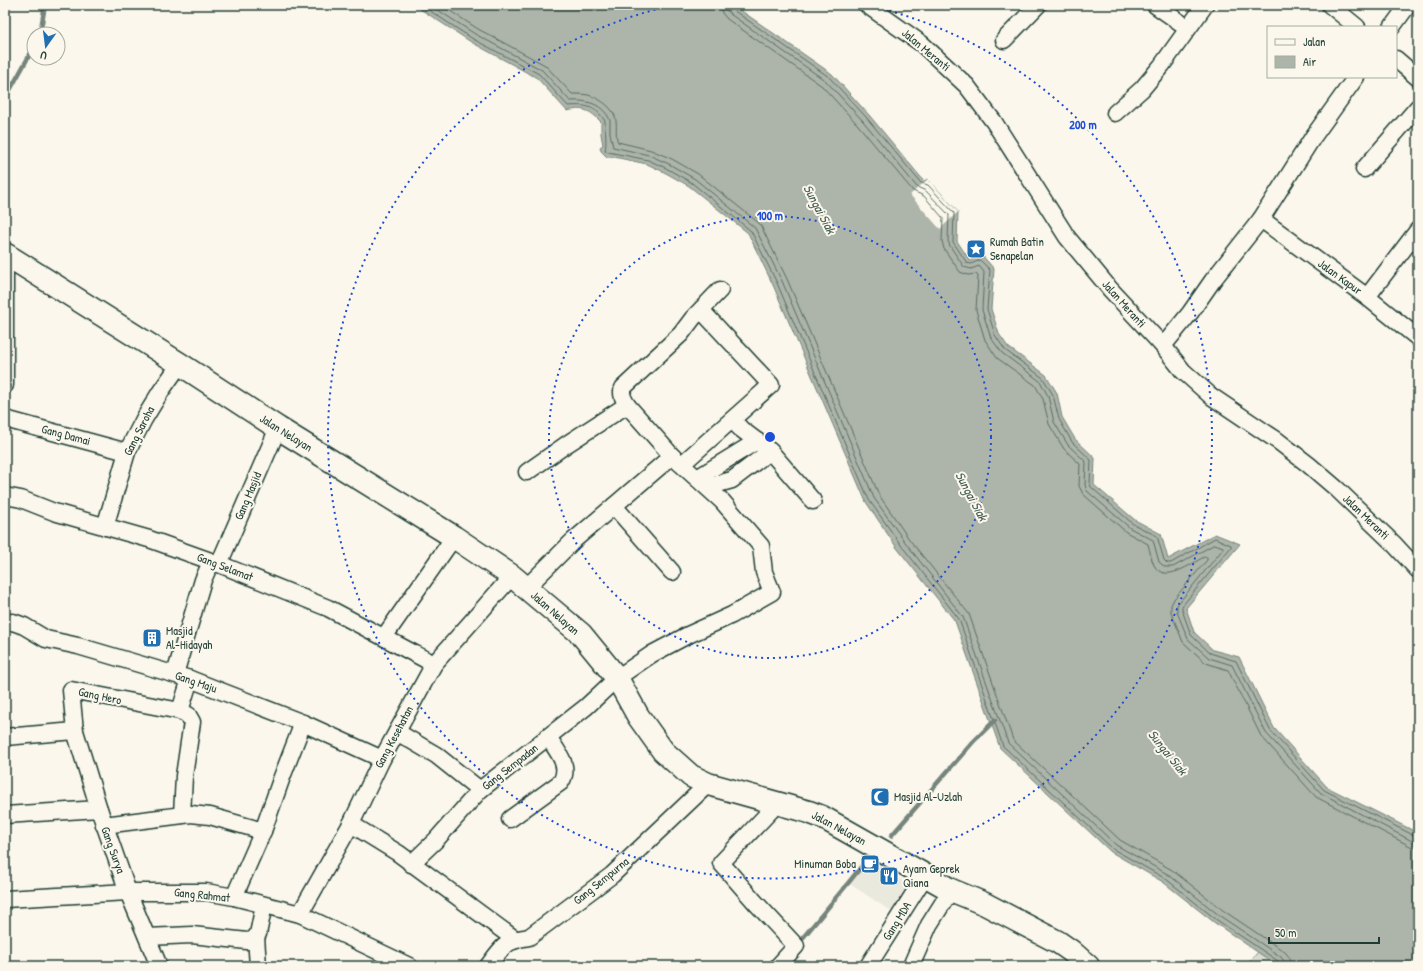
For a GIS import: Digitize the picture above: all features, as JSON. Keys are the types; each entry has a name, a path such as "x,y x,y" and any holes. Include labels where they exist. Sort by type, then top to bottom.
{"main road":[{"name":"Jalan Nelayan","path":"5,254 180,364 278,428 454,537 519,582 581,634 617,678 638,716 663,751 691,776 708,784 822,817 951,890 986,904 1058,942 1084,964"}],"street":[{"name":"Jalan Meranti","path":"866,5 922,44 967,86 994,122 1067,237 1110,289 1163,346 1183,371 1211,396 1278,441 1326,479 1393,543 1418,570"},
{"path":"1004,40 1038,5"},
{"path":"1155,5 1188,28"},
{"path":"1115,113 1147,83 1162,65 1205,5"},
{"path":"1330,5 1356,26"},
{"path":"1393,26 1408,5"},
{"path":"1397,60 1418,78"},
{"path":"1163,346 1190,313 1213,280 1261,219 1313,137 1355,78"},
{"path":"1364,169 1418,106"},
{"name":"Jalan Kapur","path":"1261,219 1367,297 1418,338"},
{"path":"1367,297 1418,230"},
{"path":"5,254 5,385"},
{"path":"720,290 681,334 623,388 623,397 627,405 677,460 702,483 732,480 770,451"},
{"name":"Gang Kesehatan","path":"300,914 351,824 382,759 434,664 519,582 573,541 614,506 732,420 771,385 701,310"},
{"name":"Gang Saroha","path":"105,527 127,452 161,391 180,364"},
{"path":"528,472 567,444 627,405"},
{"name":"Gang Damai","path":"5,419 127,452"},
{"path":"732,420 740,429 770,451 813,501"},
{"name":"Gang Masjid","path":"175,674 203,580 215,563 278,428"},
{"path":"702,483 757,441"},
{"name":"Gang Sempadan","path":"411,864 436,840 480,790 586,707 617,678 652,654 688,635 732,615 772,592 764,572 761,546 722,501 702,483"},
{"name":"Gang Selamat","path":"5,496 54,512 155,541 215,563 328,608 434,664"},
{"path":"614,506 672,572"},
{"path":"384,637 454,537"},
{"name":"Gang Maju","path":"5,623 13,622 24,626 46,639 78,646 190,679 303,723 382,759"},
{"path":"182,815 184,776 192,722 188,715 180,711 190,679"},
{"name":"Gang Hero","path":"75,731 71,690 180,711"},
{"path":"234,897 263,831 303,723"},
{"path":"5,737 75,731"},
{"name":"Gang Surya","path":"75,731 104,825 128,892 159,966"},
{"path":"397,732 436,755 480,790"},
{"path":"510,819 561,782 565,775 564,765 548,737"},
{"name":"Gang Sempurna","path":"488,966 499,951 506,945 516,940 529,937 612,875 708,784"},
{"path":"777,804 721,863 796,946 778,966"},
{"path":"5,814 99,809"},
{"path":"104,825 191,814 210,816 263,831"},
{"path":"351,824 398,853 516,940"},
{"name":"Gang MDA","path":"868,966 926,876"},
{"path":"911,966 929,925 951,890"},
{"name":"Gang Rahmat","path":"5,899 128,892 206,892 234,897 300,914 409,966"},
{"path":"258,966 256,937 258,934 264,905"},
{"path":"147,937 192,935 247,941 253,940 256,937"},
{"path":"154,966 159,966"}],"shaded area":[{"path":"870,859 912,887 895,914 850,884"},
{"path":"1258,952 1278,966 1246,966"}],"water":[{"name":"Sungai Siak","path":"414,5 733,5 832,74 869,115 924,181 928,179 958,212 957,241 970,261 981,254 994,269 991,309 999,334 1008,347 1046,375 1057,393 1062,417 1075,439 1095,458 1094,485 1135,520 1161,534 1168,559 1215,534 1240,544 1186,608 1194,632 1213,650 1239,657 1274,728 1327,787 1418,833 1418,966 1278,966 1215,923 1163,882 1111,852 1000,748 955,621 897,548 866,502 773,285 748,233 689,186 664,172 647,164 614,157 607,157 601,151 600,147 603,145 601,122 590,112 578,109 567,111 537,78 471,42"}],"pier":[{"path":"928,179 958,212 940,229 910,195"}],"waterway":[{"path":"41,26 45,5"},
{"path":"5,99 26,61"},
{"path":"891,836 973,742 995,720"},
{"path":"801,940 869,857"}],"place":[{"name":"Rumah Batin Senapelan","path":"976,249"},
{"name":"Masjid Al-Hidayah","path":"152,638"},
{"name":"Masjid Al-Uzlah","path":"880,797"},
{"name":"Minuman Boba","path":"870,864"},
{"name":"Ayam Geprek Qiana","path":"889,876"}]}
